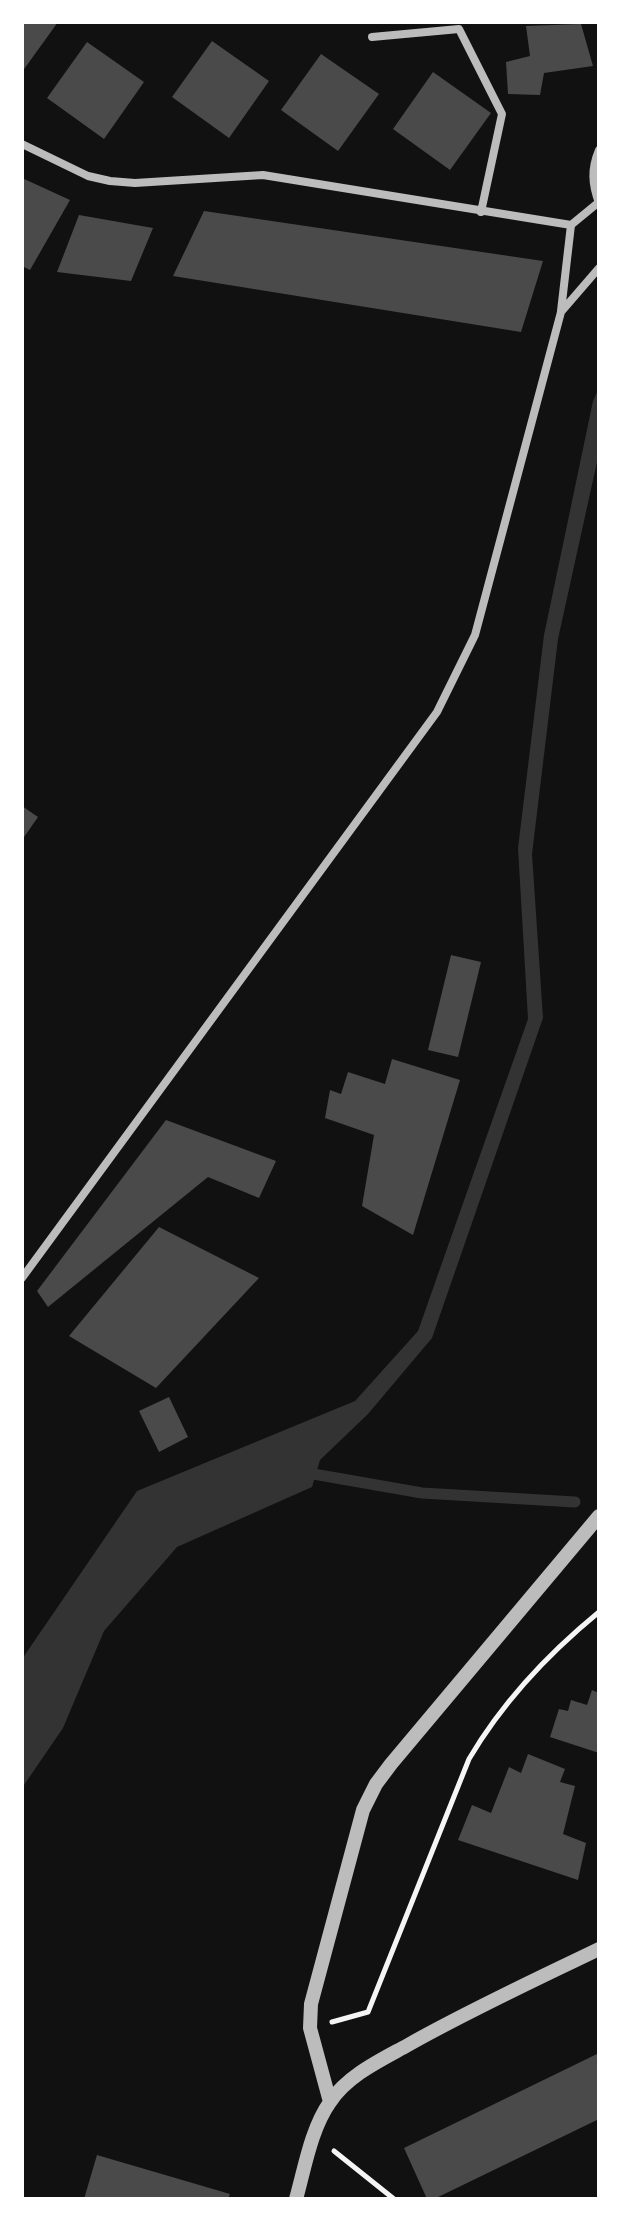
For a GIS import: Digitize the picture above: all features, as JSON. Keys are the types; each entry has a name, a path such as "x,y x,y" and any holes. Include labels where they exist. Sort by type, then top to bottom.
{"street":[{"path":"372,37 459,29 502,114 481,212"},
{"path":"22,144 88,176 110,181 135,183 263,175 571,225"},
{"path":"22,1278 437,712 475,635 561,312 571,225 599,202 593,186 593,169 599,150"},
{"path":"561,312 599,268"},
{"path":"330,2102 310,2028 311,2004 363,1810 376,1784 599,1516"},
{"path":"296,2199 315,2136 330,2102 344,2085 451,2021 599,1949"}],"path":[{"path":"310,2028 368,2012 469,1759 489,1725 535,1672 599,1612"},
{"path":"315,2136 394,2199"}],"shaded area":[{"path":"599,388 599,453 558,639 532,854 543,1018 432,1338 368,1414 320,1460 312,1487 177,1547 104,1631 63,1728 22,1788 22,1659 137,1491 355,1401 418,1331 528,1019 518,848 544,635 593,401"}],"building":[{"path":"22,22 58,22 22,72"},
{"path":"581,24 593,66 544,73 540,95 508,94 506,62 530,56 526,26"},
{"path":"212,41 269,81 229,138 172,97"},
{"path":"87,42 144,82 104,139 47,98"},
{"path":"321,54 379,94 338,151 281,110"},
{"path":"433,72 491,113 450,170 393,129"},
{"path":"22,178 70,200 30,270 22,266"},
{"path":"204,211 543,261 521,332 173,276"},
{"path":"79,215 153,228 131,281 57,272"},
{"path":"22,806 38,817 22,840"},
{"path":"451,955 481,962 458,1057 428,1050"},
{"path":"392,1059 460,1080 413,1235 362,1206 374,1135 325,1118 330,1090 341,1094 348,1072 385,1084"},
{"path":"166,1120 276,1161 259,1198 208,1177 48,1307 37,1291"},
{"path":"159,1227 259,1278 156,1388 69,1336"},
{"path":"169,1397 188,1437 159,1452 139,1411"},
{"path":"592,1690 599,1693 599,1753 550,1737 559,1709 568,1711 571,1700 587,1705"},
{"path":"528,1754 565,1769 560,1782 575,1786 563,1834 586,1843 578,1880 458,1840 472,1805 491,1813 509,1767 521,1773"},
{"path":"599,2053 599,2119 434,2199 427,2199 404,2148"},
{"path":"97,2155 230,2194 228,2199 84,2199"}],"waterway":[{"path":"302,1472 422,1493 575,1502"}]}
